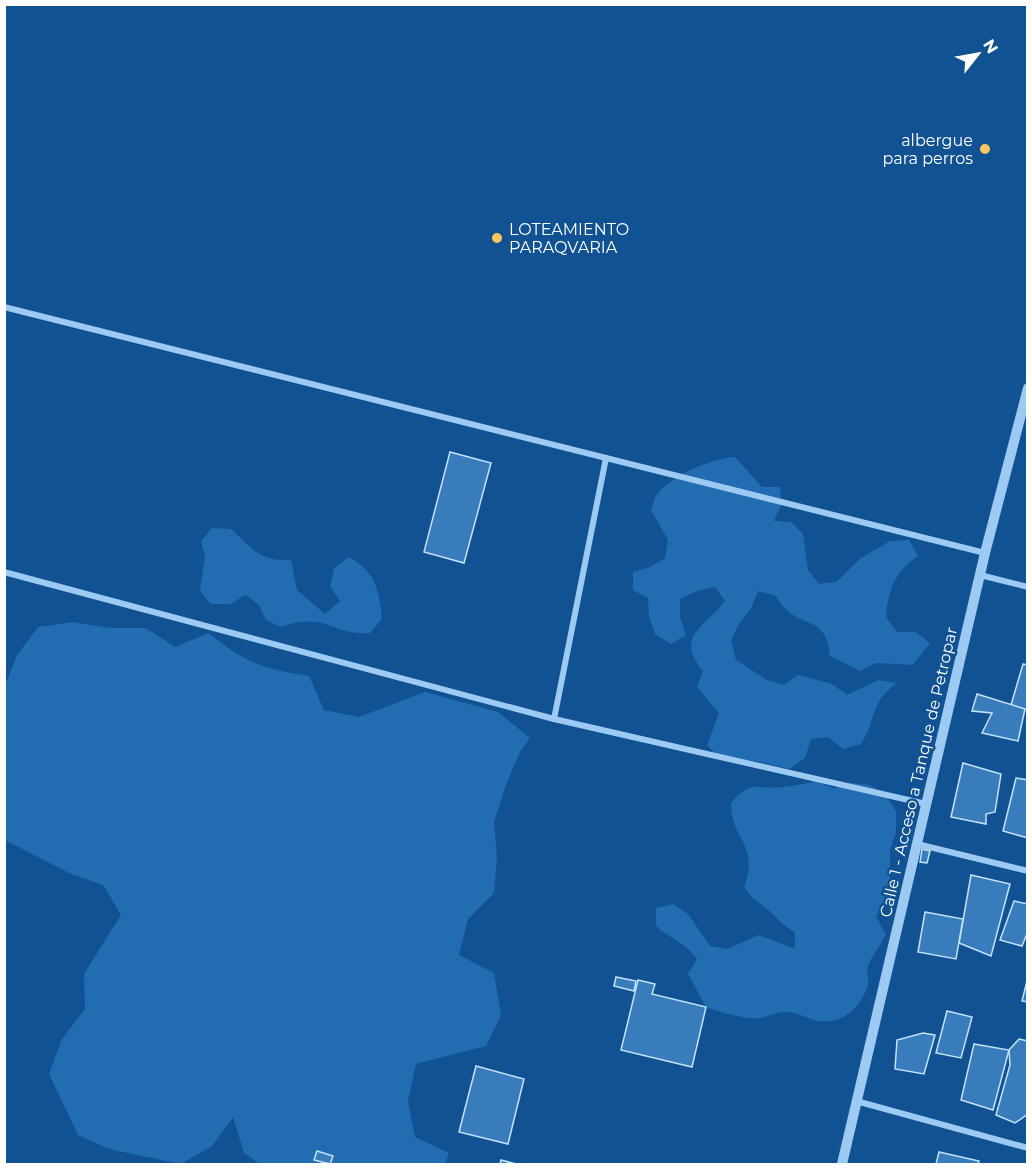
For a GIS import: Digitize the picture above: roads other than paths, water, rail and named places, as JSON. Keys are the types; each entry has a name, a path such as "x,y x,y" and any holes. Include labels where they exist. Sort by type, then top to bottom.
{"street":[{"path":"4,307 985,553"},
{"name":"Calle 1 - Acceso a Tanque de Petropar","path":"842,1164 985,553 1028,388"},
{"path":"554,719 606,458"},
{"path":"4,572 554,719 926,804"},
{"path":"980,575 1028,587"},
{"path":"917,844 1028,871"},
{"path":"856,1101 1028,1148"}],"place":[{"name":"albergue para perros","path":"985,149"},
{"name":"LOTEAMIENTO PARAQVARIA","path":"497,238"}]}
